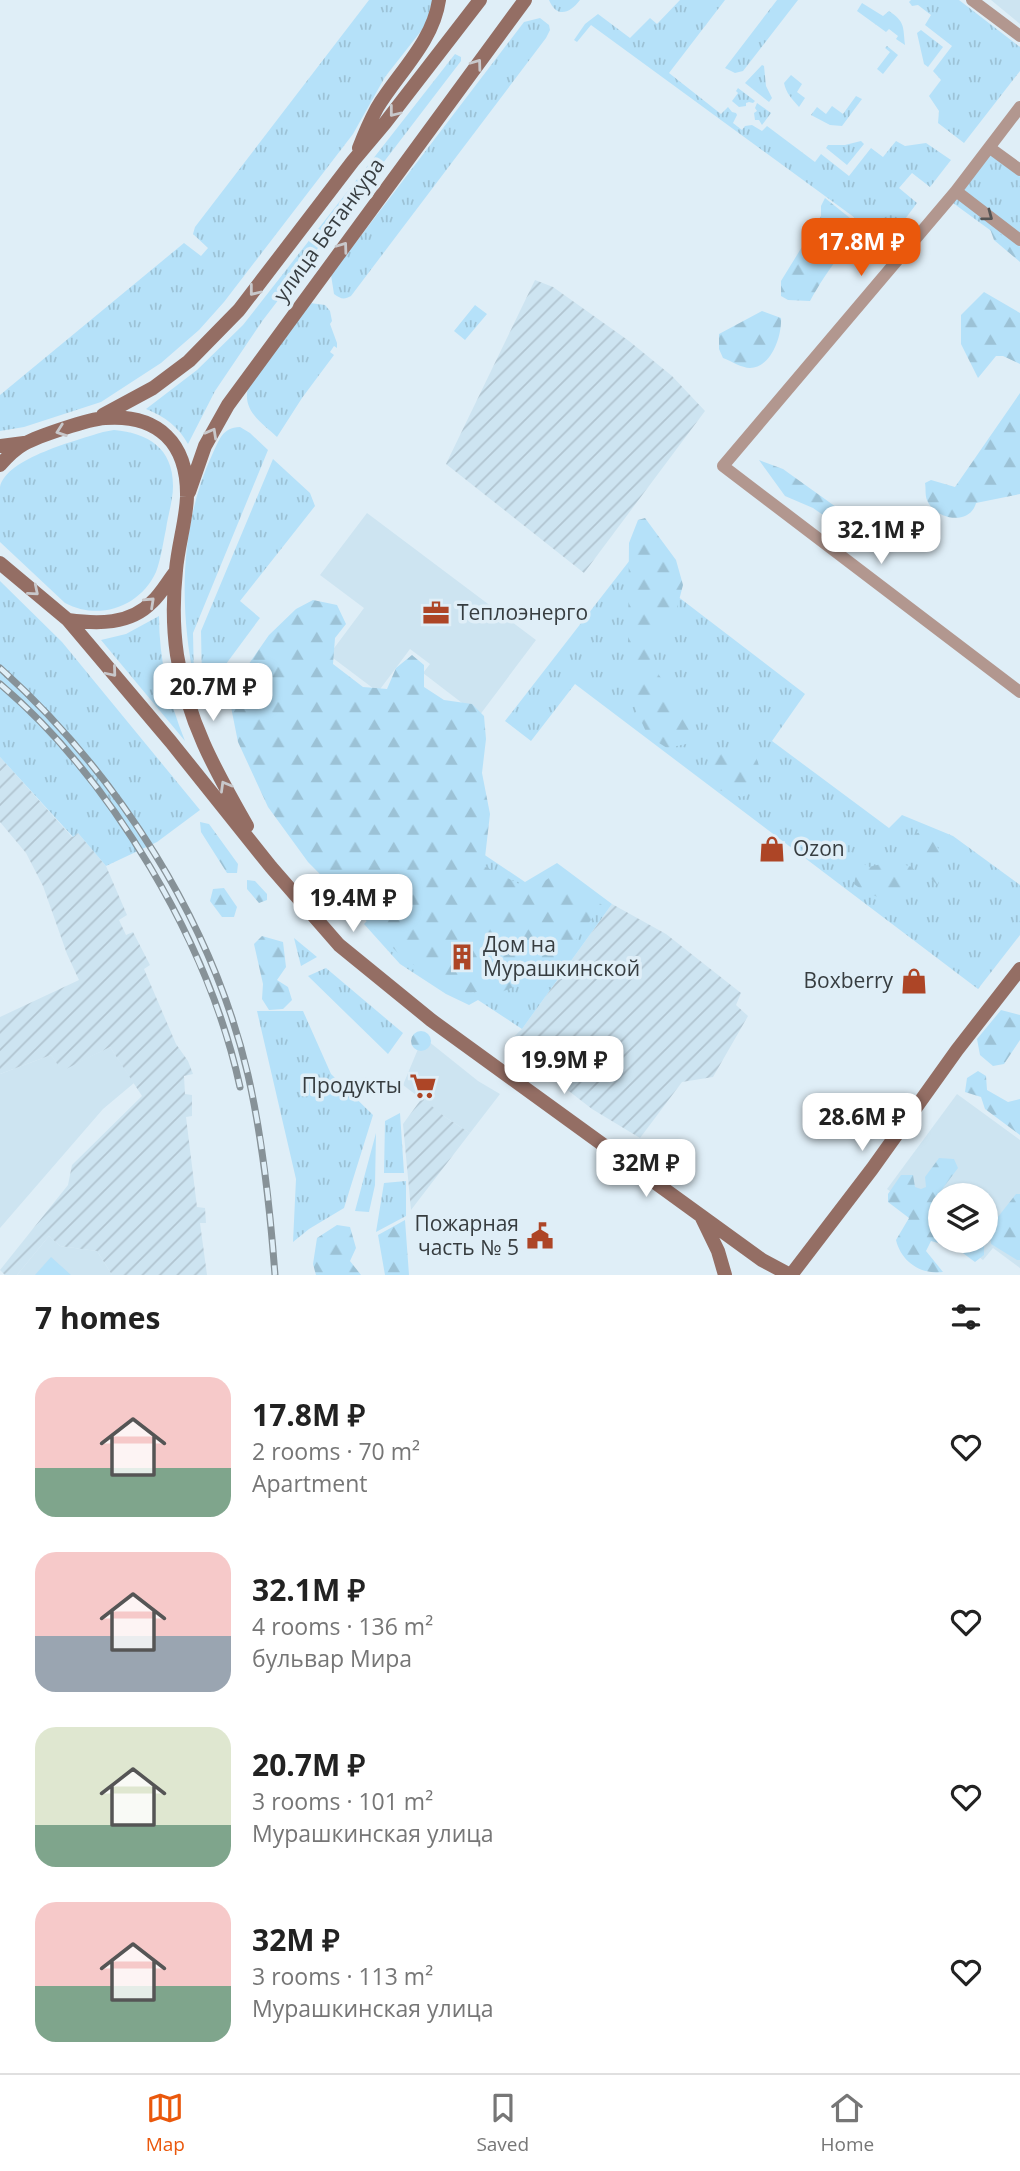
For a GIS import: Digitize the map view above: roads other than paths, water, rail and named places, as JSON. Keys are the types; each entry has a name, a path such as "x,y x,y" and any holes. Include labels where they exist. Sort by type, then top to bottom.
{"main road":[{"path":"353,161 377,108 430,30 437,16 439,0"},
{"name":"улица Бетанкура","path":"95,419 153,388 189,361 239,310 481,0"},
{"name":"улица Бетанкура","path":"187,496 205,446 228,405 525,0"},
{"path":"0,446 26,443 95,419 134,418 148,422 161,430 171,441 184,471 187,496 176,571 174,621 183,689 209,760 271,867"},
{"path":"0,464 26,443"},
{"path":"0,563 68,620 339,946 469,1049 762,1260 791,1275 1020,969"},
{"path":"68,620 92,624 114,622 134,615 152,603 176,571"},
{"path":"701,1217 718,1251 725,1275"}],"street":[{"path":"972,0 1020,36"},
{"path":"1020,107 956,191 723,466 1020,692"},
{"path":"990,148 1020,170"},
{"path":"956,191 1020,240"}],"railway":[{"path":"0,668 43,709 83,754 120,802 185,906 211,961 232,1018 248,1075 265,1175 275,1275"},
{"path":"0,684 41,723 80,767 117,816 150,867 180,922 205,977 240,1087"}],"place":[{"name":"Теплоэнерго","path":"436,613"},
{"name":"Ozon","path":"772,849"},
{"name":"Дом на Мурашкинской","path":"462,957"},
{"name":"Boxberry","path":"914,981"},
{"name":"Продукты","path":"423,1086"},
{"name":"Пожарная часть № 5","path":"540,1236"}]}
